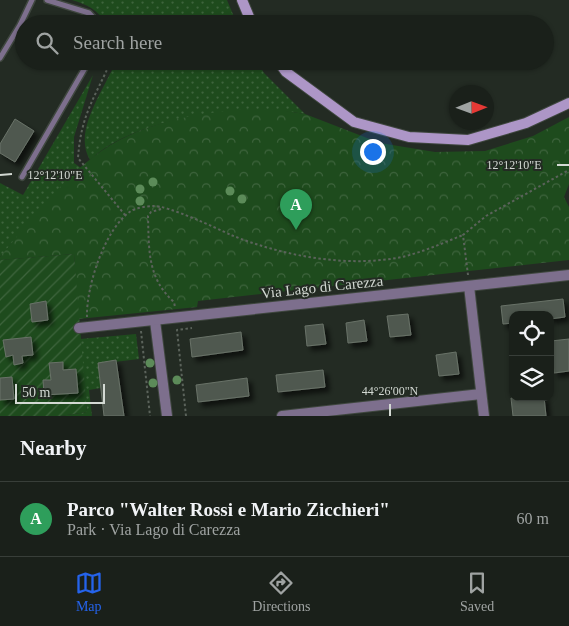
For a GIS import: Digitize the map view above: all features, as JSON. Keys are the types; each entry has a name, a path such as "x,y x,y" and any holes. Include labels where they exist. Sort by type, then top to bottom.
{"main road":[{"path":"242,0 248,15"},
{"path":"285,70 354,122 409,138 468,140 526,123 568,102"}],"street":[{"name":"Via Lago di Carezza","path":"83,328 569,275"},
{"path":"469,286 484,416"},
{"path":"155,321 167,416"},
{"path":"282,416 481,394"}],"lane":[{"path":"25,15 32,0"},
{"path":"47,0 91,15"},
{"path":"0,58 15,33"},
{"path":"22,177 84,70"}],"path":[{"path":"106,70 89,105 80,132 78,158 126,216"},
{"path":"83,328 92,277 106,245 132,210 155,206 163,208 256,244 318,258 371,260 402,256 463,235 486,216 569,170"},
{"path":"163,208 151,212 148,216 150,227 148,253 156,279 174,302 175,312"},
{"path":"463,235 469,286"},
{"path":"140,322 150,416"},
{"path":"186,416 177,330 196,327"}],"green space":[{"path":"72,0 227,0 233,15 99,15 92,8"},
{"path":"112,70 262,70 305,114 280,111 253,111 192,117 162,123 110,145 90,160 85,149 85,136 92,110"},
{"path":"93,75 74,137 74,163 81,168 55,194 0,257 0,183 23,195"},
{"path":"248,109 279,110 305,114 380,143 435,152 485,151 533,136 569,117 569,184 564,197 569,207 569,260 198,301 197,307 78,319 74,254 0,260 0,257 68,179 110,145 147,128 167,122 208,113"},
{"path":"74,254 87,412 60,416 0,416 0,260"},
{"path":"136,334 139,359 98,364 101,388 89,390 92,416 60,416 87,412 80,339"}],"building":[{"path":"15,119 34,131 15,162 0,153 0,144"},
{"path":"563,299 565,317 554,318 554,311 509,311 509,323 503,324 501,306"},
{"path":"46,301 48,320 32,322 30,304"},
{"path":"408,314 411,335 390,337 387,316"},
{"path":"364,320 367,341 348,343 346,323"},
{"path":"323,324 326,344 307,346 305,326"},
{"path":"241,332 243,350 192,357 190,339"},
{"path":"31,337 33,355 22,356 23,363 14,365 13,355 6,357 3,340"},
{"path":"569,339 569,371 554,373 554,341"},
{"path":"456,352 459,374 439,376 436,355"},
{"path":"116,360 124,416 104,416 98,363"},
{"path":"63,362 63,370 76,369 78,393 44,395 43,380 51,380 49,363"},
{"path":"323,370 325,387 278,392 276,375"},
{"path":"12,377 14,399 0,400 0,378"},
{"path":"247,378 249,396 198,402 196,385"},
{"path":"511,401 544,401 546,416 513,416"}],"place":[{"name":"Parco \"Walter Rossi e Mario Zicchieri\"","path":"296,230"}]}
